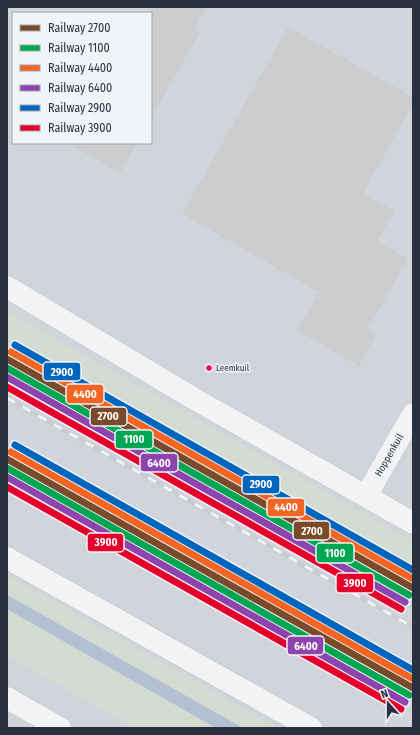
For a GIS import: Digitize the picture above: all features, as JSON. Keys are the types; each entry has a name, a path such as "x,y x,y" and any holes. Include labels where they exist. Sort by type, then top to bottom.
{"street":[{"path":"7,287 191,397 413,522"},
{"name":"Hoppenkuil","path":"366,496 413,414"},
{"path":"7,558 311,728"},
{"path":"7,698 60,728"}],"shaded area":[{"path":"7,7 413,7 413,728 7,728"},
{"path":"7,311 413,541 413,567 7,339"},
{"path":"7,575 279,728 243,728 7,595"},
{"path":"7,609 216,728 134,728 7,656"}],"water":[{"path":"7,595 243,728 216,728 7,609"}],"building":[{"path":"151,7 206,7 194,29 200,32 152,116 152,12"},
{"path":"288,27 413,97 413,104 363,193 395,211 377,241 408,259 367,330 376,335 359,366 297,330 319,292 182,214"},
{"path":"69,144 136,144 120,173"}],"railway":[{"path":"7,398 413,627"}],"rail line":[{"name":"2900","path":"15,345 413,570"},
{"name":"4400","path":"11,352 413,579"},
{"name":"2700","path":"7,359 413,588"},
{"name":"1100","path":"7,368 409,595"},
{"name":"6400","path":"7,377 405,602"},
{"name":"3900","path":"7,387 401,609"},
{"name":"2900","path":"15,445 413,670"},
{"name":"4400","path":"11,452 413,679"},
{"name":"2700","path":"7,459 413,688"},
{"name":"1100","path":"7,468 409,695"},
{"name":"6400","path":"7,477 405,702"},
{"name":"3900","path":"7,487 401,709"}],"place":[{"name":"Leemkuil","path":"209,368"}]}
